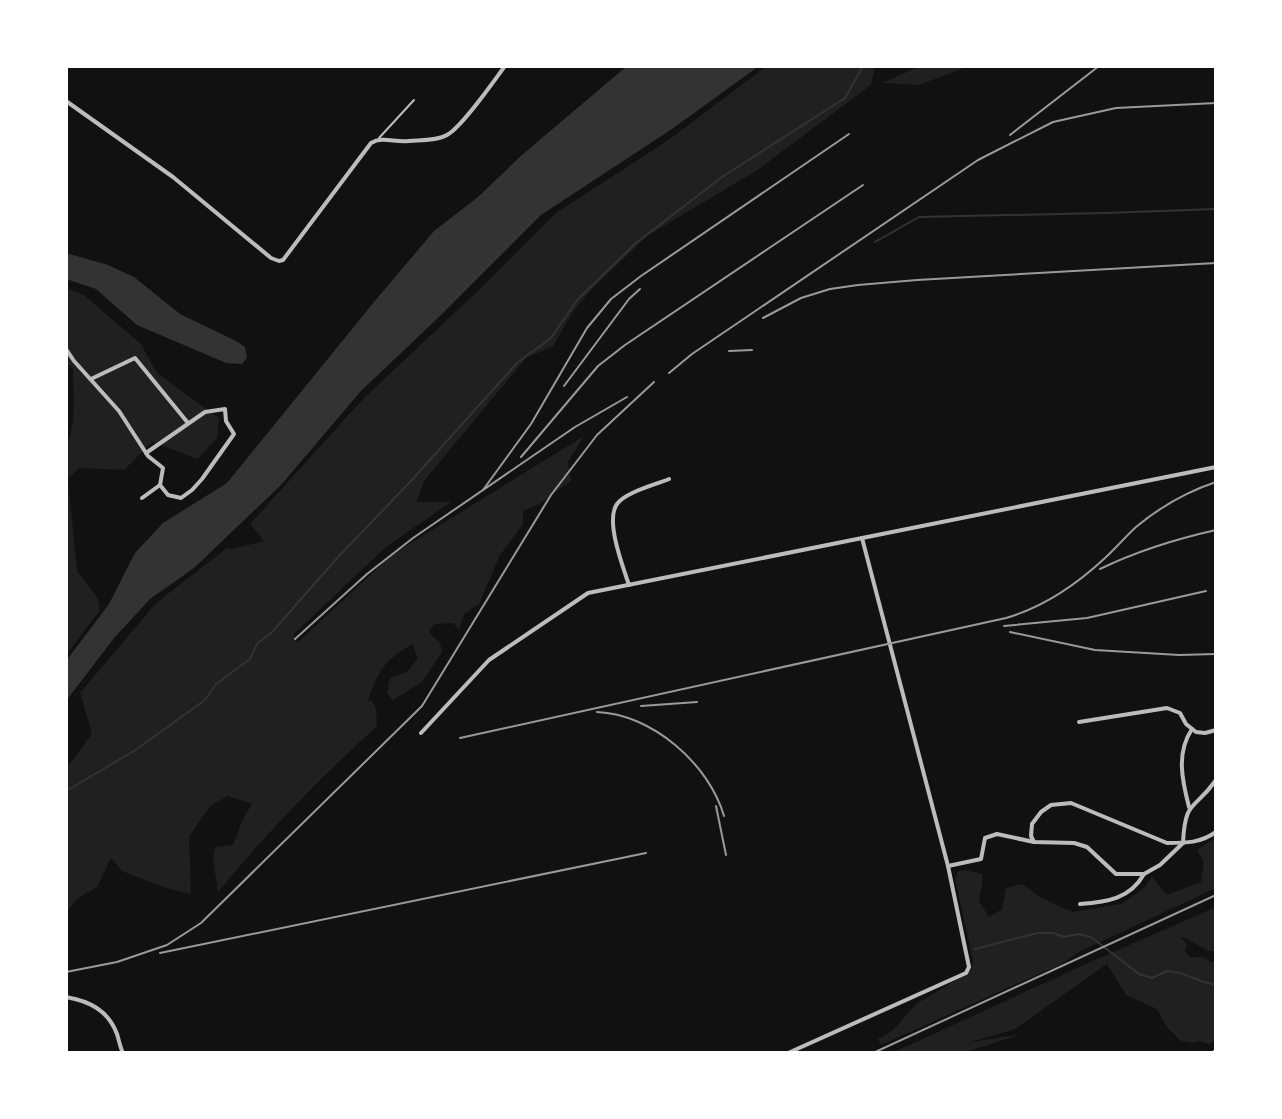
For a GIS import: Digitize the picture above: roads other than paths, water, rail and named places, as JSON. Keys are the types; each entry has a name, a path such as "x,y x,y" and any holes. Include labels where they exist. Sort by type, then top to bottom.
{"street":[{"path":"66,101 173,177 271,258 279,261 283,260 371,143 378,139 402,142 447,135 505,66"},
{"path":"66,349 119,411 146,453 163,468 160,485 142,498"},
{"path":"91,379 135,358 188,423"},
{"path":"146,453 205,412 225,409 226,421 234,434 202,479 181,498 168,495 160,485"},
{"path":"421,733 489,660 588,593 1216,467"},
{"path":"629,585 614,530 613,515 617,504 627,496 669,479"},
{"path":"788,1053 966,973 969,967 948,866 862,538"},
{"path":"1079,722 1167,708 1180,713 1186,724 1196,732 1216,730"},
{"path":"1189,807 1182,778 1183,749 1192,729"},
{"path":"948,866 981,859 985,838 997,834 1034,842 1074,843 1087,847 1116,874 1144,874 1160,865 1183,843 1184,820 1189,807 1216,780"},
{"path":"1034,842 1032,824 1041,812 1051,805 1071,803 1167,843 1205,840 1216,832"},
{"path":"1080,904 1111,901 1131,891 1144,874"},
{"path":"66,997 81,999 99,1008 115,1029 123,1053"}],"lane":[{"path":"378,139 414,100"},
{"path":"1212,1053 1216,1049"}],"waterway":[{"path":"66,791 134,751 205,700 216,684 250,659 257,644 272,632 517,363 551,338 578,299 636,243 722,177 845,98 863,66"},
{"path":"875,242 919,217 1216,209"},
{"path":"975,949 1038,933 1064,937 1078,934 1091,937 1139,974 1152,978 1167,971 1216,985"}],"railway":[{"path":"1010,135 1099,66"},
{"path":"669,373 692,354 978,160 1053,122 1116,108 1216,103"},
{"path":"483,490 531,424 587,328 611,299 849,134"},
{"path":"521,457 598,366 863,185"},
{"path":"763,318 801,298 858,285 1216,263"},
{"path":"564,386 629,299 640,289"},
{"path":"729,351 752,350"},
{"path":"66,972 117,962 167,945 201,923 422,706 551,495 597,435 654,382"},
{"path":"295,639 367,574 413,538 575,427 627,397"},
{"path":"460,738 1006,618 1059,594 1083,577 1154,513 1184,495 1216,482"},
{"path":"1100,569 1157,546 1216,530"},
{"path":"1004,626 1087,618 1206,591"},
{"path":"1010,632 1095,650 1216,654"},
{"path":"641,706 697,702"},
{"path":"597,712 638,722 676,745 706,778 724,816"},
{"path":"716,806 726,855"},
{"path":"160,953 646,853"},
{"path":"873,1053 1216,895"}]}
